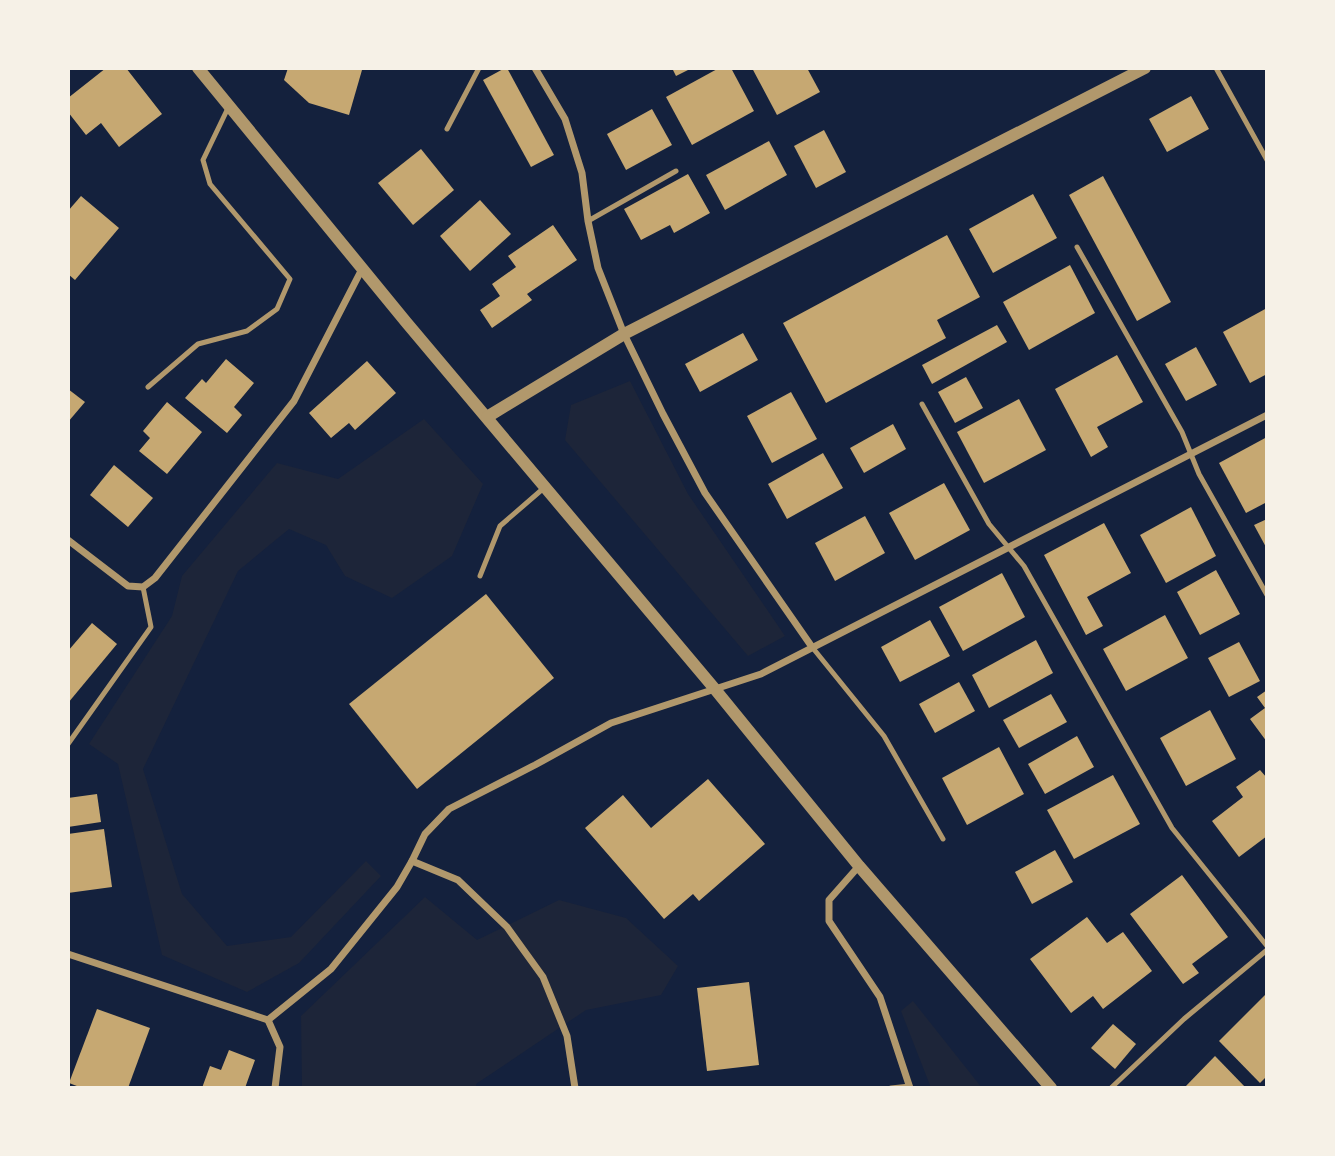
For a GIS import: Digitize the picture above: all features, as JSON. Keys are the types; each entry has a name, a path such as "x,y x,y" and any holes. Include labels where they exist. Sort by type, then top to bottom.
{"street":[{"path":"198,68 859,866 1051,1088"},
{"path":"535,68 565,119 582,173 598,268 624,334 705,492 812,647"},
{"path":"487,417 624,334 1144,68"},
{"path":"68,540 128,586 143,587 155,578 294,401 362,269"},
{"path":"268,1020 331,968 397,887 425,834 449,809 611,723 761,674 1267,415"},
{"path":"412,861 458,880 507,927 543,977 567,1036 575,1088"},
{"path":"859,866 829,900 829,920 880,997 910,1087"},
{"path":"68,954 268,1020 280,1047 275,1088"}],"lane":[{"path":"447,129 480,68"},
{"path":"1216,68 1267,160"},
{"path":"148,387 198,344 247,331 276,309 290,279 210,184 203,160 229,106"},
{"path":"588,221 676,172"},
{"path":"1077,247 1182,432 1199,474 1267,595"},
{"path":"922,404 989,524 1024,566 1172,828 1267,948 1184,1019 1111,1088"},
{"path":"480,576 500,526 545,486"},
{"path":"68,744 151,627 143,587"},
{"path":"812,647 884,736 943,839"},
{"path":"891,1088 910,1087"}],"shaded area":[{"path":"630,381 688,494 785,636 748,656 565,440 571,405"},
{"path":"424,419 483,484 452,556 392,598 345,576 326,545 289,529 238,571 143,769 182,894 227,946 291,937 366,861 381,876 299,963 247,992 162,955 118,764 89,744 172,616 182,576 277,463 338,479"},
{"path":"425,897 477,940 559,900 626,918 678,966 661,995 586,1010 476,1084 476,1088 302,1088 301,1016"},
{"path":"913,1001 982,1088 931,1088 901,1011"}],"building":[{"path":"106,68 126,68 162,114 119,147 101,123 86,135 68,112 68,98"},
{"path":"288,68 362,70 349,115 309,103 284,80"},
{"path":"505,68 554,155 531,167 483,80"},
{"path":"672,68 692,68 676,76"},
{"path":"719,68 731,68 754,111 692,145 666,97"},
{"path":"752,68 807,68 820,92 777,115"},
{"path":"1191,96 1209,129 1167,152 1149,119"},
{"path":"652,109 672,145 626,170 607,134"},
{"path":"824,130 846,172 816,188 794,146"},
{"path":"769,141 787,175 725,210 706,175"},
{"path":"421,149 454,190 413,225 378,183"},
{"path":"688,174 710,213 674,233 670,225 641,240 624,209"},
{"path":"1103,176 1171,302 1137,321 1069,195"},
{"path":"1033,194 1057,238 993,273 969,229"},
{"path":"81,196 119,228 75,280 68,274 68,211"},
{"path":"480,200 511,234 470,271 440,236"},
{"path":"553,225 577,260 527,294 532,300 492,328 480,310 500,296 492,284 516,267 508,256"},
{"path":"947,235 980,297 937,320 946,338 826,403 783,323"},
{"path":"1070,265 1095,313 1029,350 1003,302"},
{"path":"1267,308 1267,374 1250,383 1223,332"},
{"path":"997,325 1007,342 932,384 922,365"},
{"path":"743,333 758,360 700,392 685,364"},
{"path":"1196,347 1217,385 1186,401 1165,364"},
{"path":"1117,355 1143,402 1097,427 1108,447 1091,457 1055,389"},
{"path":"226,359 254,383 234,407 242,415 227,433 185,398 202,379 206,383"},
{"path":"367,361 396,393 355,430 349,423 331,438 309,413"},
{"path":"966,377 983,408 955,423 938,392"},
{"path":"68,389 85,402 68,422"},
{"path":"791,392 817,439 772,463 747,416"},
{"path":"1019,399 1046,450 984,483 957,432"},
{"path":"167,402 202,432 167,474 139,451 150,438 143,431"},
{"path":"893,424 906,449 864,473 850,448"},
{"path":"1267,437 1267,502 1246,513 1219,463"},
{"path":"823,453 843,488 787,519 768,484"},
{"path":"114,465 153,498 128,527 90,495"},
{"path":"944,483 970,530 915,560 889,513"},
{"path":"1191,507 1216,556 1166,583 1140,535"},
{"path":"865,516 885,553 835,581 815,543"},
{"path":"1267,519 1267,549 1254,525"},
{"path":"1104,523 1131,573 1087,597 1103,626 1086,635 1044,555"},
{"path":"1216,570 1240,614 1200,635 1177,592"},
{"path":"1002,573 1025,617 963,651 939,607"},
{"path":"486,594 554,678 417,789 349,704"},
{"path":"1165,615 1188,658 1126,691 1103,649"},
{"path":"930,620 950,656 900,682 881,647"},
{"path":"92,623 117,644 68,703 68,651"},
{"path":"1036,640 1053,673 989,708 972,675"},
{"path":"1239,642 1260,681 1229,697 1208,658"},
{"path":"959,682 975,711 935,733 919,704"},
{"path":"1267,690 1267,742 1250,719 1265,708 1257,697"},
{"path":"1051,694 1067,722 1019,748 1003,720"},
{"path":"1210,710 1236,759 1186,786 1160,738"},
{"path":"1077,736 1094,767 1045,794 1028,764"},
{"path":"999,747 1024,794 967,825 942,778"},
{"path":"1260,770 1267,778 1267,836 1239,857 1212,821 1243,797 1236,787"},
{"path":"1113,775 1140,824 1074,859 1047,810"},
{"path":"708,779 765,844 699,901 693,894 664,919 585,828 623,795 651,828"},
{"path":"97,794 101,822 68,827 68,798"},
{"path":"104,829 112,887 68,893 68,834"},
{"path":"1055,850 1073,882 1032,904 1015,872"},
{"path":"1182,875 1228,937 1192,964 1199,973 1183,984 1130,914"},
{"path":"1087,917 1107,943 1123,932 1152,971 1103,1009 1093,996 1071,1013 1030,959"},
{"path":"749,982 759,1065 707,1071 697,988"},
{"path":"1267,993 1267,1076 1260,1083 1219,1041"},
{"path":"97,1009 150,1028 128,1088 82,1088 69,1083"},
{"path":"1113,1024 1136,1044 1115,1069 1091,1048"},
{"path":"229,1050 255,1060 245,1088 202,1088 210,1066 221,1070"},
{"path":"1215,1056 1246,1088 1184,1088"}]}
